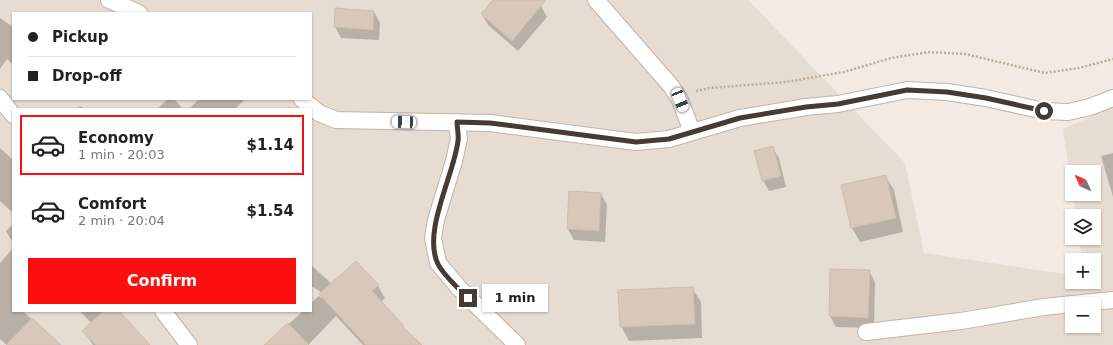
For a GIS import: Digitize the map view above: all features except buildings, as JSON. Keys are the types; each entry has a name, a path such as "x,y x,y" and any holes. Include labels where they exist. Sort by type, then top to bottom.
{"street":[{"path":"109,0 137,12"},
{"path":"596,0 671,86 680,100 692,132"},
{"path":"303,100 319,113 336,120 490,123 636,142 669,139 740,118 806,107 838,104 907,90 947,92 986,98 1044,111 1068,112 1090,107 1113,98"},
{"path":"0,98 12,114"},
{"path":"457,122 459,139 436,220 433,238 438,263 459,288 517,345"},
{"path":"1101,301 1113,300"},
{"path":"866,332 961,321 1065,305"},
{"path":"164,312 189,345"}],"path":[{"path":"680,100 694,91 710,88 786,82 844,72 891,58 929,52 965,54 1045,73 1079,68 1113,59"}],"shaded area":[{"path":"0,0 748,0 905,163 924,253 1065,274 1065,289 1101,289 1101,253 1081,253 1080,245 1101,245 1101,209 1075,209 1074,201 1101,201 1101,165 1068,165 1063,129 1113,107 1113,345 0,345"}],"route":[{"path":"468,298 438,263 434,250 433,238 436,220 459,139 457,122 490,123 636,142 669,139 740,118 806,107 838,104 907,90 947,92 986,98 1044,111"}]}
